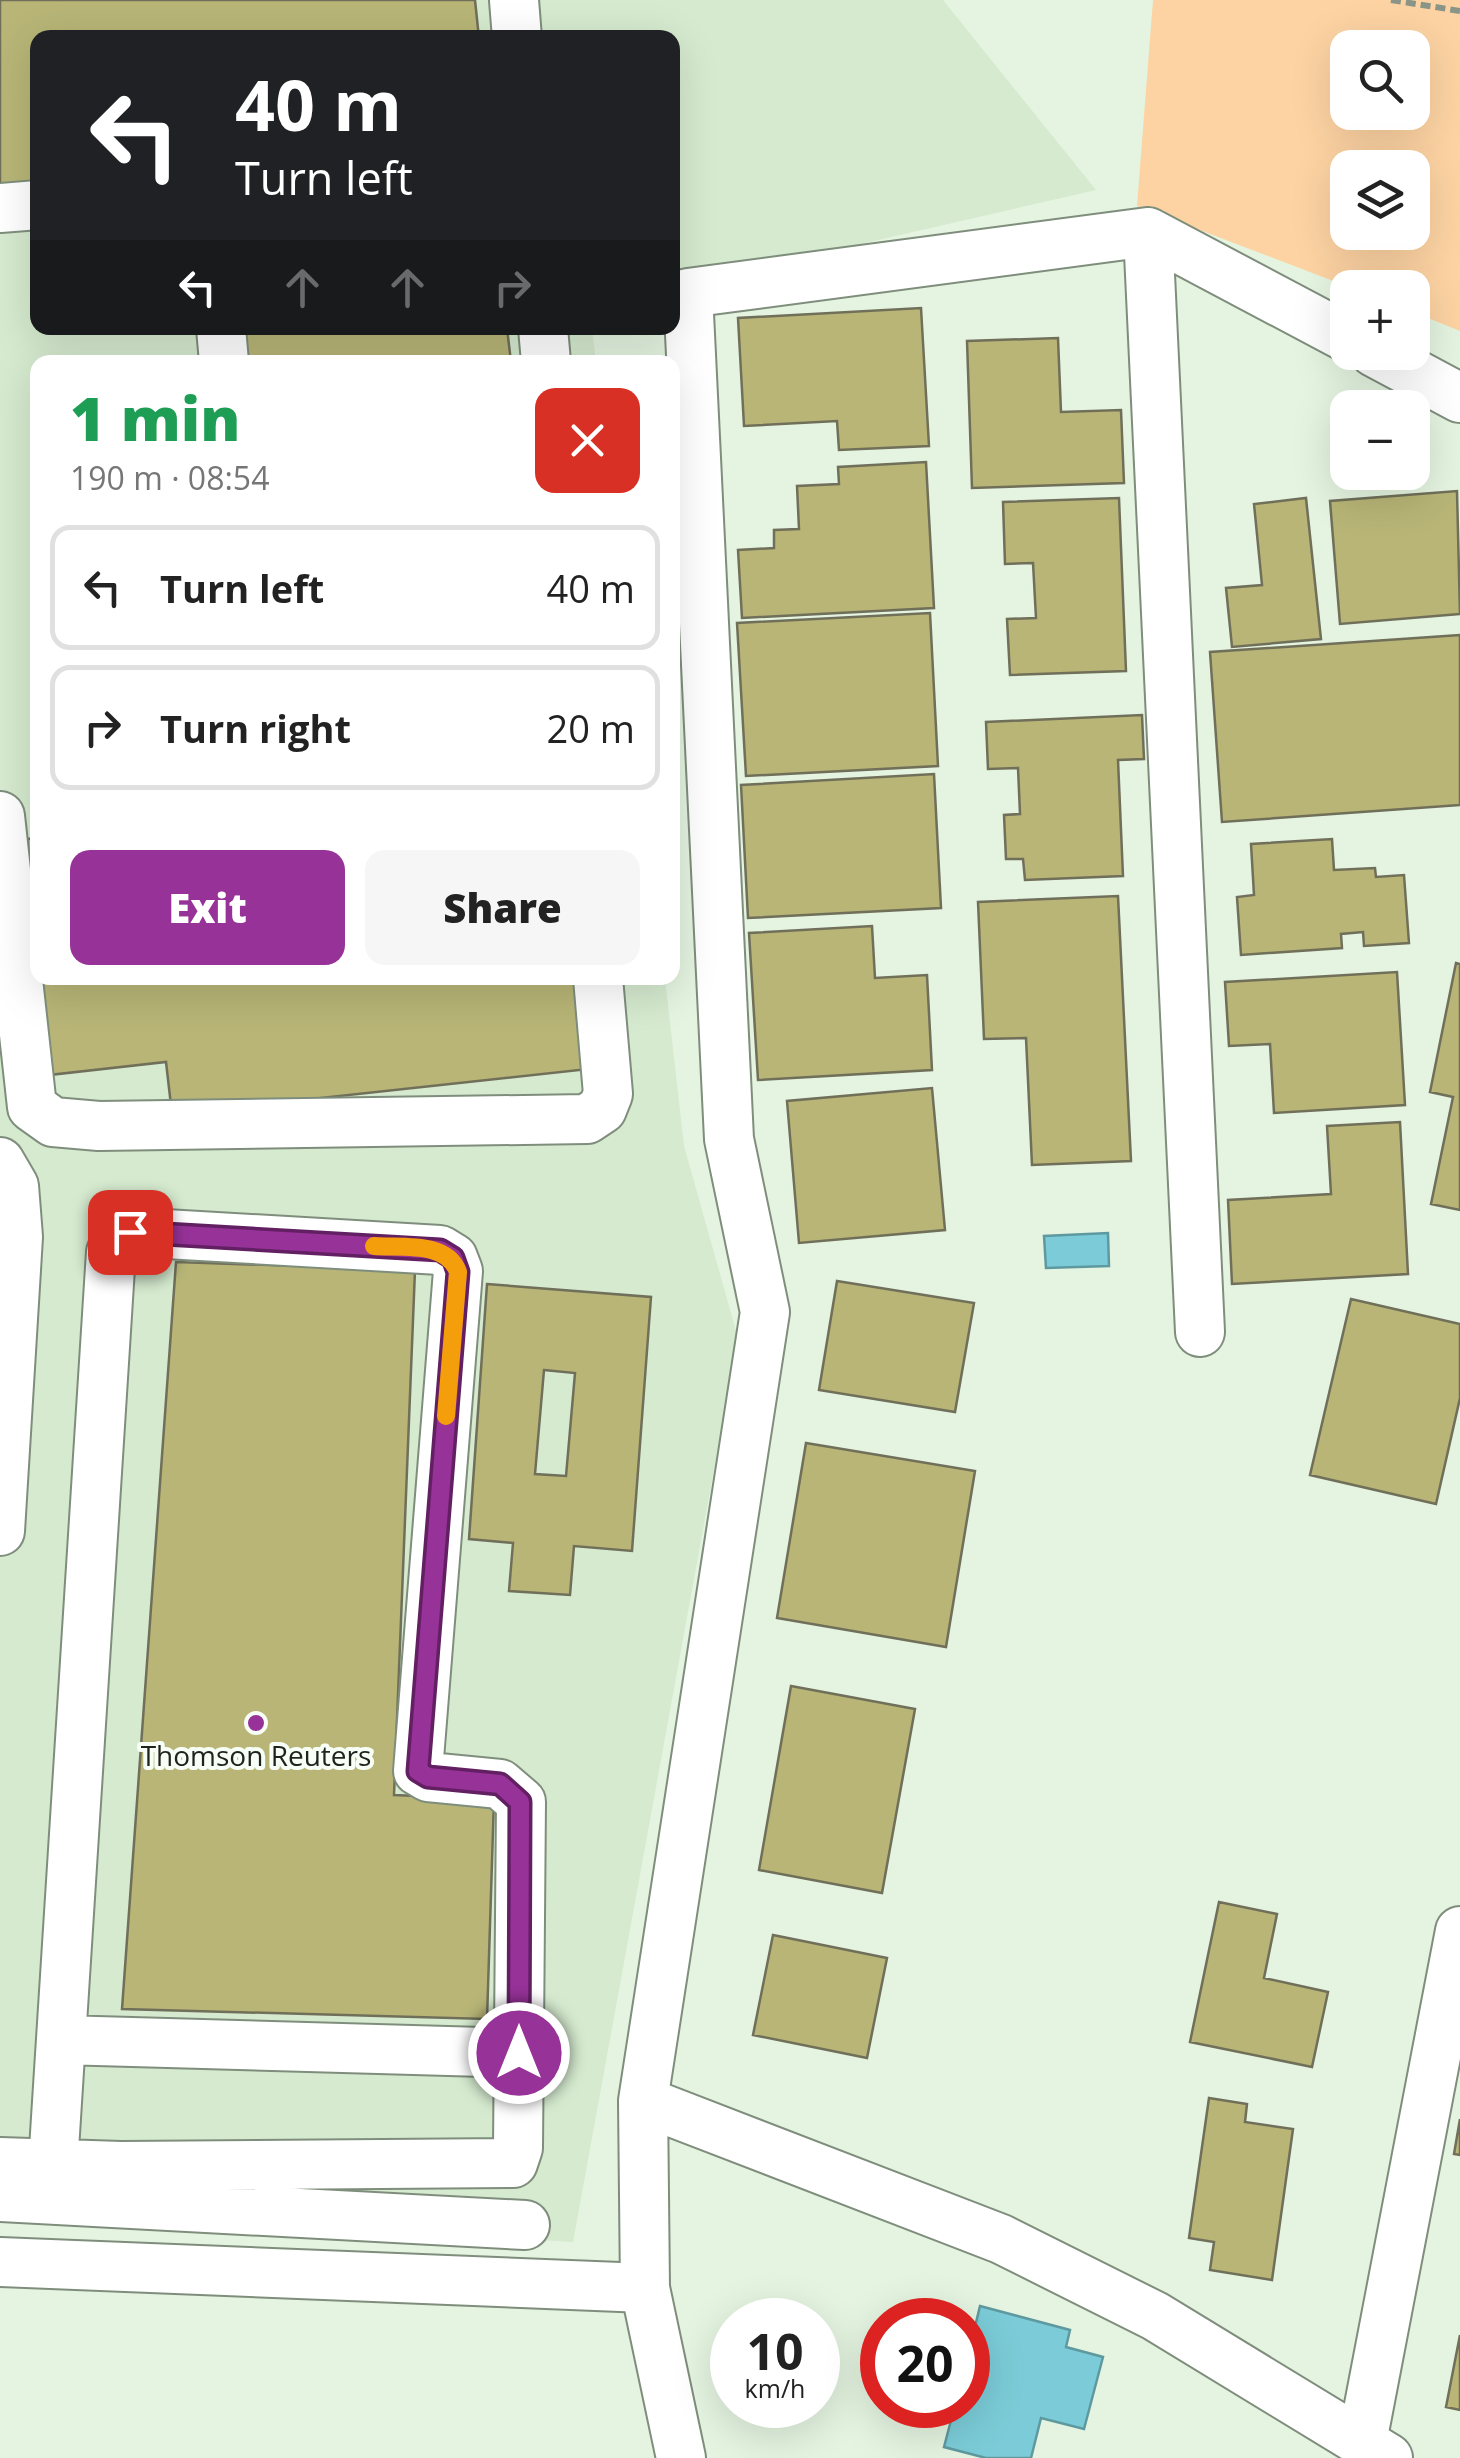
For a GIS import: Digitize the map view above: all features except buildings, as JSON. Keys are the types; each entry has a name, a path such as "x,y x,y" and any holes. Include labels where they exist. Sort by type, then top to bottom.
{"street":[{"path":"514,0 516,30"},
{"path":"0,208 30,206"},
{"path":"682,2458 645,2288 644,2100 765,1312 729,1139 688,293 1148,232 1330,328"},
{"path":"1148,232 1200,1332"},
{"path":"1408,370 1460,398"},
{"path":"0,794 30,813"},
{"path":"0,816 32,1107 53,1122 99,1126 587,1119 602,1109 608,1094 599,985"},
{"path":"0,1162 14,1186 18,1237 0,1531"},
{"path":"0,2162 53,2165 495,2166 513,2162 518,2148 520,1802 500,1784 428,1777 418,1771 458,1272 453,1258 440,1250 130,1232 119,1238 108,1264 53,2165"},
{"path":"644,2100 1001,2239 1155,2316 1375,2450 1460,1930"},
{"path":"61,2040 519,2053"},
{"path":"0,2196 525,2225"},
{"path":"0,2262 645,2288"}],"path":[{"path":"1391,0 1460,11"}],"shaded area":[{"path":"0,0 943,0 1096,190 680,285 680,30 30,30 30,335 593,335 595,355 30,355 30,985 666,985 684,1146 738,1338 573,2242 0,2210"},
{"path":"1153,0 1460,0 1460,331 1430,319 1430,270 1330,270 1330,280 1137,206"}],"water":[{"path":"1108,1233 1109,1266 1046,1268 1044,1236"},
{"path":"990,2309 1070,2330 1066,2347 1103,2357 1084,2429 1041,2418 1031,2458 986,2458 944,2447 949,2428 990,2428"}],"slow traffic":[{"path":"374,1246 440,1250 453,1258 458,1272 446,1416"}],"place":[{"name":"Thomson Reuters","path":"256,1723"}],"route":[{"path":"130,1232 440,1250 453,1258 458,1272 418,1771 428,1777 500,1784 520,1802 519,2053"}]}
